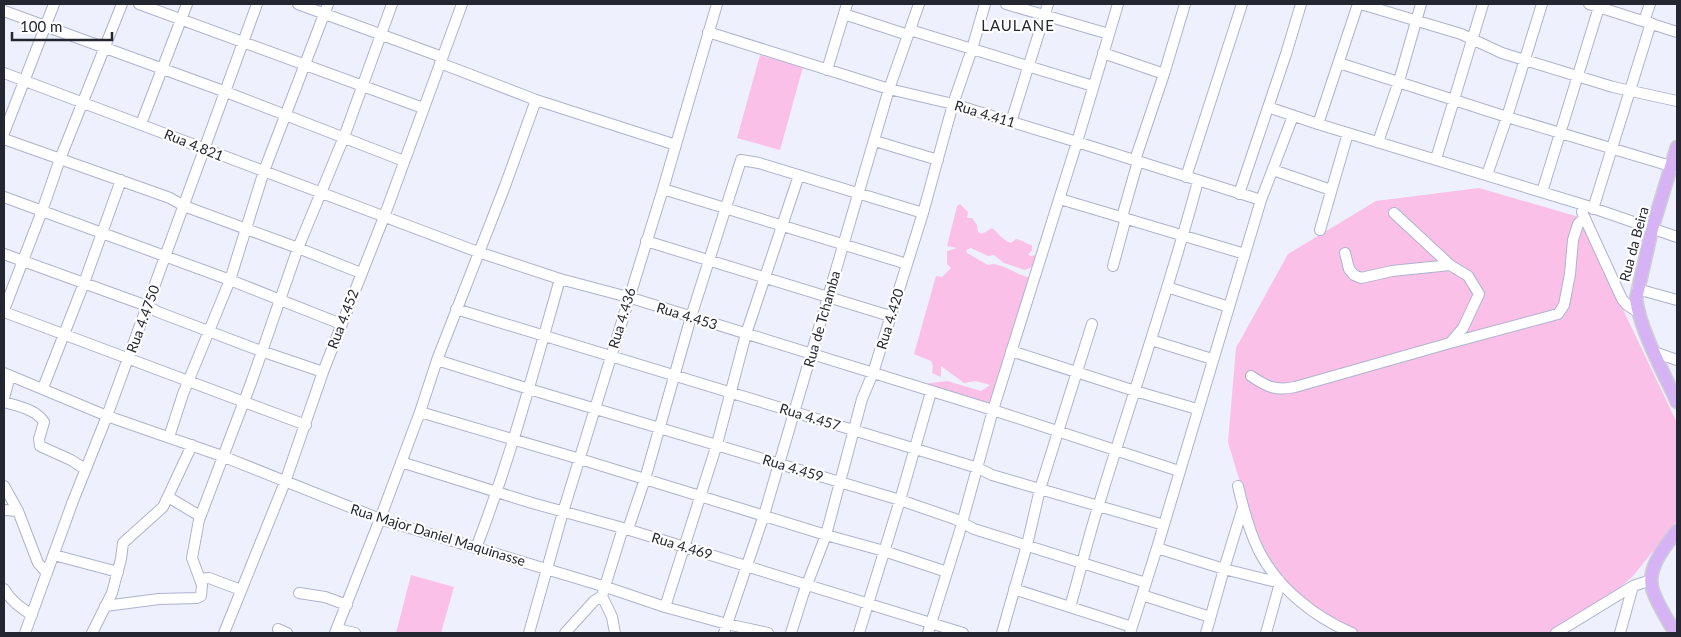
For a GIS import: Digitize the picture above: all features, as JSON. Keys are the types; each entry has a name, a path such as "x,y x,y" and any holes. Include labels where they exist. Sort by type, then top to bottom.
{"main road":[{"name":"Rua da Beira","path":"1677,147 1674,167 1652,229 1636,299 1638,312 1654,352 1674,385 1677,402"},
{"path":"1675,633 1652,590 1651,580 1654,567 1661,552 1673,542 1677,531"}],"street":[{"path":"4,133 54,4"},
{"path":"122,4 60,159 4,311 306,425"},
{"path":"139,4 182,18 423,108"},
{"path":"141,124 187,4"},
{"name":"Rua 4.4750","path":"25,633 85,469 129,358 257,4"},
{"path":"298,4 326,9 381,35 536,100 676,145"},
{"path":"105,606 159,599 200,598 202,592 200,579 195,570 192,552 200,516 298,248 344,137 392,4"},
{"name":"Rua 4.452","path":"226,633 241,590 285,482 323,372 384,216 461,4"},
{"name":"Rua 4.436","path":"529,633 563,512 663,188 717,4"},
{"path":"826,70 847,4"},
{"name":"Rua de Tchamba","path":"726,629 796,412 889,89 918,4"},
{"name":"Rua 4.420","path":"791,633 826,535 862,399 873,373 923,213 953,104 985,4"},
{"path":"1006,4 1109,34"},
{"path":"1011,122 1048,4"},
{"path":"929,628 978,468 993,410 1078,142 1118,4"},
{"path":"1113,266 1137,161 1185,4"},
{"path":"1186,177 1242,4"},
{"path":"1239,194 1301,4"},
{"path":"1318,124 1360,4 1461,34 1486,46 1524,60 1576,76 1677,101"},
{"path":"1378,142 1399,81 1421,4"},
{"path":"1436,159 1482,4"},
{"path":"1487,175 1542,4"},
{"path":"1593,209 1630,90 1650,4"},
{"path":"1542,192 1576,76 1594,5 1677,32"},
{"path":"169,437 188,382 230,280 264,171 326,9"},
{"path":"4,11 226,92 404,160"},
{"path":"844,14 972,49 1093,86"},
{"name":"Rua 4.411","path":"708,32 889,89 953,104 1261,200"},
{"path":"1103,53 1164,74"},
{"path":"1339,63 1507,117 1674,167"},
{"name":"Rua 4.821","path":"4,73 384,216"},
{"path":"354,633 336,631 380,519 420,412 437,360 505,186 536,100"},
{"path":"1268,107 1581,204 1677,237"},
{"path":"1014,589 1070,607 1131,630 1261,200 1293,116"},
{"path":"1320,230 1348,133"},
{"path":"4,139 170,198 184,206 361,273"},
{"path":"875,141 938,160"},
{"path":"565,633 604,592 645,479 691,317 727,209 741,160 759,163 923,213"},
{"path":"1273,170 1332,190"},
{"path":"664,607 717,444 746,334 798,175"},
{"path":"43,388 84,283 121,180"},
{"path":"1070,607 1098,506 1168,287 1198,181"},
{"path":"663,188 907,264"},
{"path":"4,197 230,280 341,324"},
{"path":"1060,199 1245,254"},
{"path":"1581,204 1580,209 1622,299 1627,305 1638,312"},
{"path":"1394,213 1450,265 1468,276 1479,294 1463,328 1450,343"},
{"name":"Rua 4.453","path":"384,216 478,252 560,279 691,317 993,410 1179,471"},
{"path":"1251,376 1264,385 1281,390 1288,389 1558,314 1564,305 1578,224 1584,218"},
{"path":"646,241 710,259 890,316"},
{"path":"1345,253 1354,276 1361,278 1392,271 1450,265"},
{"path":"4,254 147,306 209,332 323,372"},
{"path":"476,548 497,492 530,389 560,279"},
{"path":"1168,287 1229,307"},
{"path":"1637,289 1677,300"},
{"name":"Rua 4.457","path":"456,309 914,448 978,468 992,475 1164,525"},
{"path":"1002,633 1027,546 1040,489 1092,324"},
{"path":"1151,340 1212,359"},
{"path":"1011,351 1197,409"},
{"path":"1654,352 1677,360"},
{"name":"Rua 4.459","path":"437,360 900,500 962,522 974,529 1146,583"},
{"path":"4,398 7,374"},
{"name":"Rua Major Daniel Maquinasse","path":"7,374 107,416 222,456 380,519 546,569 604,592 664,607 726,629 768,633"},
{"path":"859,633 931,392"},
{"path":"4,402 39,416 44,422 38,439 40,446 71,460 85,469"},
{"path":"420,412 884,551 947,572"},
{"path":"92,633 112,593 123,543 163,507 192,446"},
{"name":"Rua 4.469","path":"401,462 563,512 626,528 684,548 808,585 867,604 929,628 963,633"},
{"path":"4,486 18,512 37,560 47,573"},
{"path":"1238,486 1243,507 1258,549 1279,581 1302,603 1328,622 1352,633"},
{"path":"168,497 200,516"},
{"path":"1206,633 1243,507"},
{"path":"4,510 18,512"},
{"path":"1157,548 1272,581 1279,581"},
{"path":"54,555 118,572"},
{"path":"200,579 209,578 241,590"},
{"path":"1556,633 1633,586 1651,580"},
{"path":"1266,633 1279,581"},
{"path":"1620,633 1633,586"},
{"path":"4,589 16,605 32,615"},
{"path":"604,592 615,633"},
{"path":"298,593 326,597 346,604"},
{"path":"1142,595 1210,617"},
{"path":"574,633 576,621"},
{"path":"1325,633 1328,622"}],"shaded area":[{"path":"760,55 803,67 780,150 737,138"},
{"path":"1479,188 1579,217 1677,423 1677,521 1633,576 1616,591 1552,633 1355,633 1294,596 1262,556 1228,442 1236,348 1288,254 1376,201"},
{"path":"960,204 968,212 967,218 972,218 977,225 978,232 982,234 992,228 1008,242 1011,243 1016,239 1032,245 1032,250 1028,255 1036,255 1037,260 1032,267 1025,270 1004,263 994,255 988,256 971,248 966,250 967,253 988,265 1002,266 1031,278 991,410 923,384 947,381 981,391 990,385 976,381 964,383 941,366 941,377 932,373 933,366 931,361 914,354 936,276 942,277 951,268 947,264 947,251 957,248 947,246 957,206"},
{"path":"411,575 454,587 441,633 396,633"}],"district":[{"name":"LAULANE","path":"1018,26"}]}
